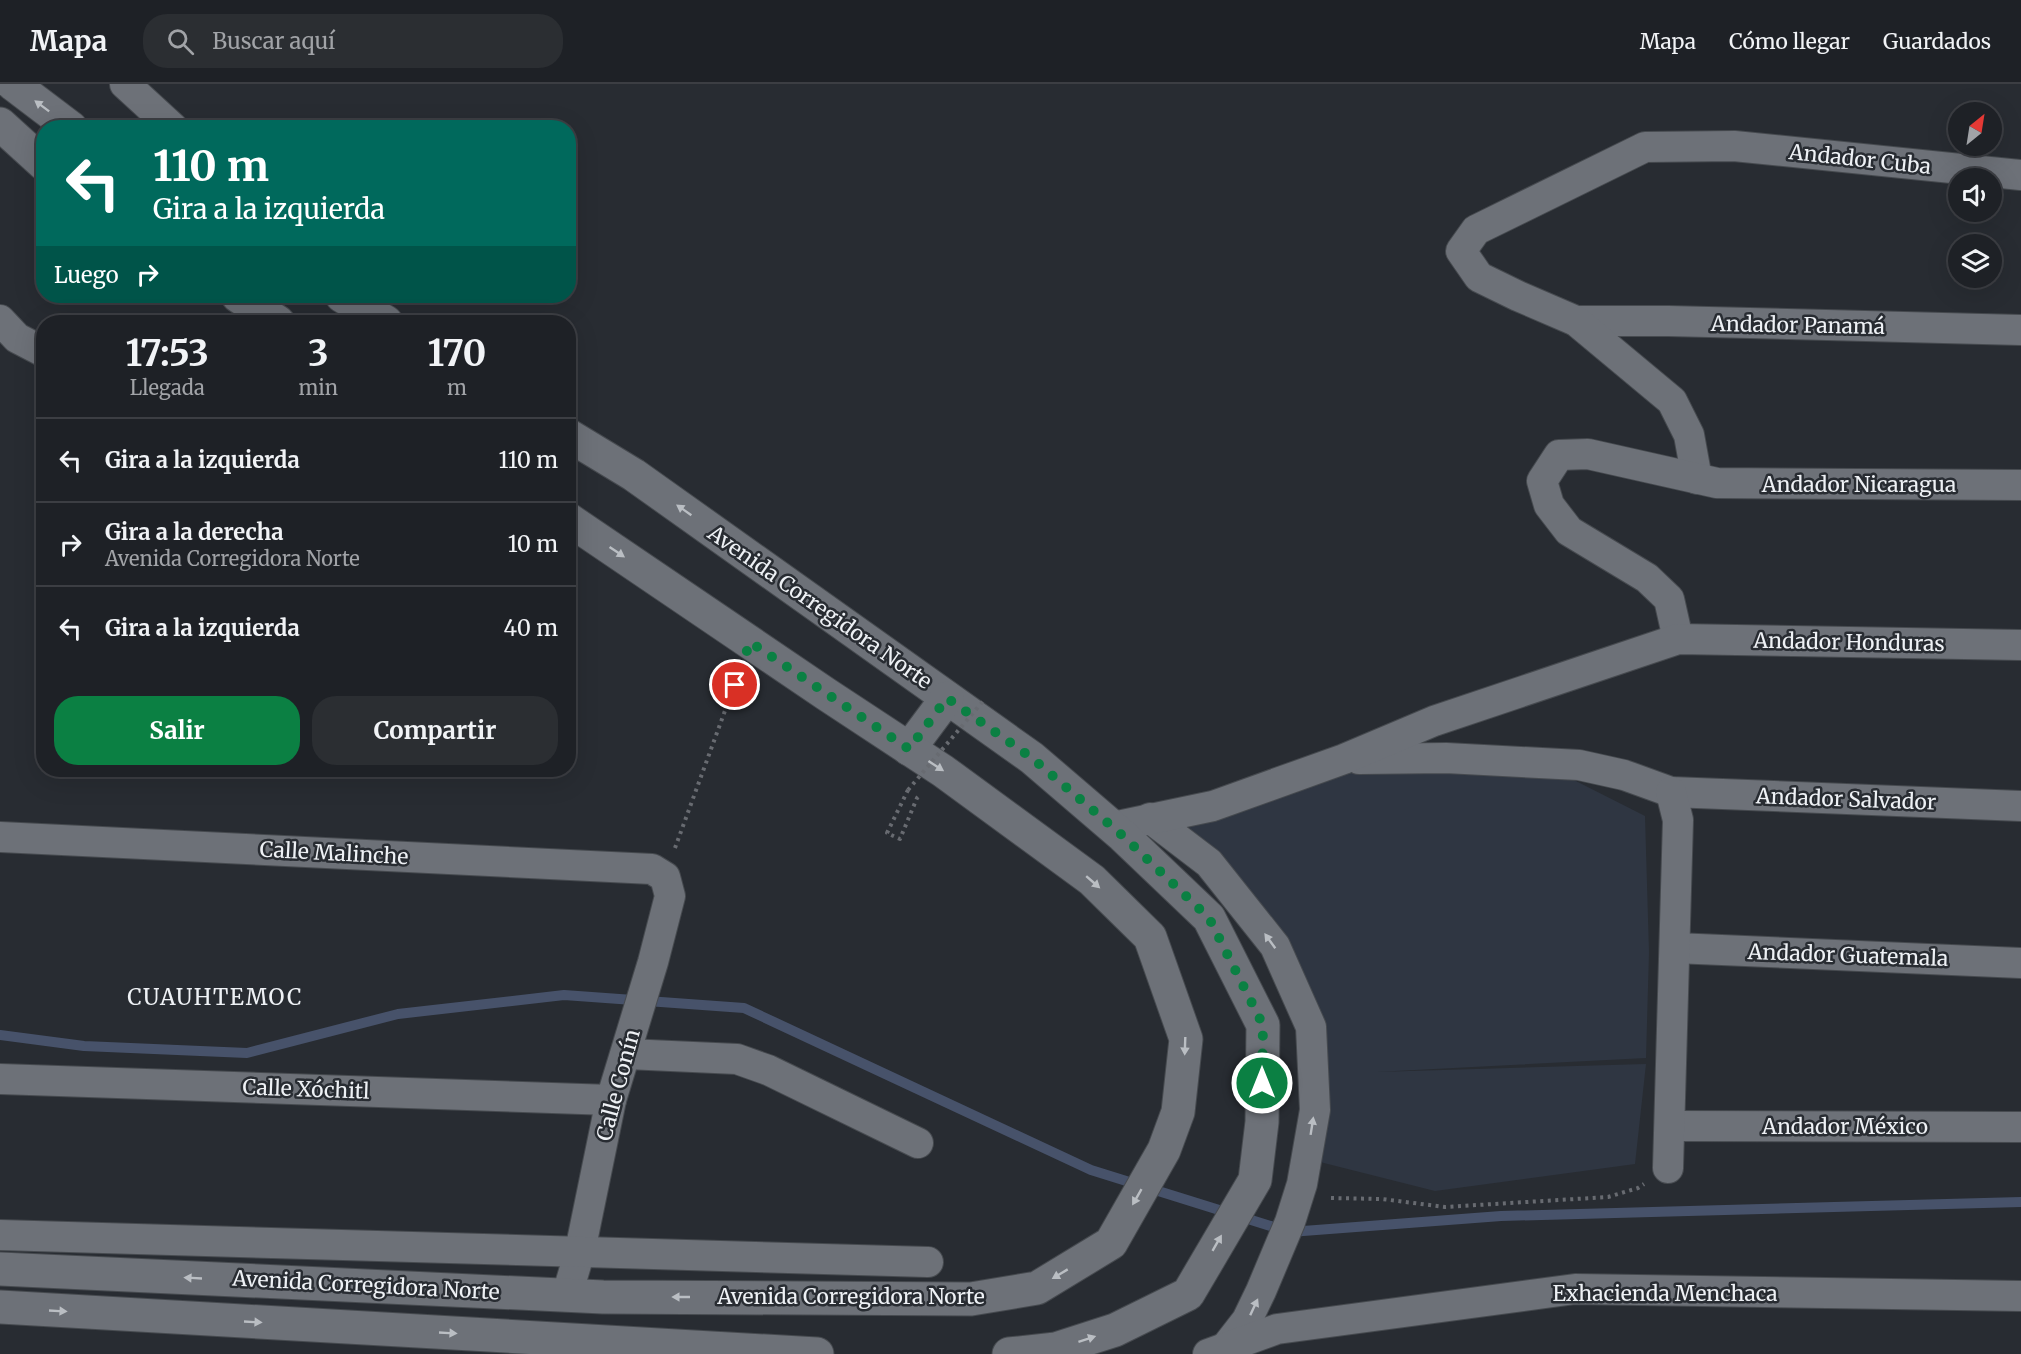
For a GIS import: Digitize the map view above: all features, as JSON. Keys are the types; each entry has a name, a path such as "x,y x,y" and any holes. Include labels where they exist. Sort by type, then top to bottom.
{"main road":[{"path":"13,84 60,120"},
{"path":"0,124 36,157"},
{"path":"249,303 267,315"},
{"path":"354,303 374,315"},
{"name":"Avenida Corregidora Norte","path":"576,440 634,475 1032,758 1113,827 1209,918 1263,1025 1262,1122 1255,1180 1188,1294 1115,1330 1056,1349 1009,1354"},
{"name":"Avenida Corregidora Norte","path":"0,1269 603,1297 970,1299 1037,1288 1110,1243 1164,1150 1178,1112 1186,1039 1150,936 1092,880 943,771 576,524"},
{"path":"909,749 947,698"},
{"name":"Avenida Corregidora Norte","path":"0,1307 817,1354"}],"street":[{"path":"125,84 164,120"},
{"name":"Andador Cuba","path":"1576,321 1518,297 1479,277 1461,251 1476,230 1645,147 1734,146 2021,175"},
{"path":"0,320 17,338 36,348"},
{"path":"1576,321 1672,401 1689,435 1697,479"},
{"name":"Andador Panamá","path":"1576,321 1668,321 2021,330"},
{"name":"Andador Nicaragua","path":"1678,639 1669,599 1647,578 1569,531 1549,505 1542,481 1559,455 1588,454 1717,483 2021,485"},
{"name":"Andador Honduras","path":"1113,827 1213,806 1344,759 1434,721 1678,639 2021,645"},
{"name":"Andador Salvador","path":"1344,759 1446,758 1579,765 1624,775 1671,792 2021,806"},
{"path":"1668,1168 1678,820 1671,792"},
{"path":"1150,818 1209,863 1275,946 1311,1026 1315,1110 1302,1184 1274,1261 1247,1320 1217,1351"},
{"name":"Calle Malinche","path":"0,837 652,869 665,877"},
{"name":"Calle Conín","path":"567,1295 580,1251 611,1100 653,962 670,896 665,877"},
{"name":"Andador Guatemala","path":"1675,948 2021,963"},
{"path":"628,1048 737,1059 768,1070 918,1143"},
{"name":"Calle Xóchitl","path":"0,1079 611,1100"},
{"name":"Andador México","path":"1670,1126 2021,1126"},
{"path":"0,1235 928,1262"},
{"name":"Exhacienda Menchaca","path":"1217,1351 1277,1329 1575,1289 2021,1296"}],"path":[{"path":"665,877 750,642"},
{"path":"917,798 900,839 887,833 908,790 984,700"},
{"path":"1297,1200 1323,1197 1382,1199 1445,1207 1598,1198 1638,1188 1668,1168"}],"shaded area":[{"path":"1439,765 1566,776 1645,816 1649,952 1646,1058 1376,1072 1646,1064 1635,1164 1435,1191 1316,1161 1323,1038 1194,833 1181,818 1351,771"}],"waterway":[{"path":"0,1035 84,1046 247,1053 398,1014 564,995 744,1008 1091,1170 1290,1232 1501,1216 2021,1202"}],"district":[{"name":"CUAUHTEMOC","path":"215,997"}],"route":[{"path":"735,685 750,642 909,749 947,698 1032,758 1123,836 1209,918 1263,1025 1262,1083"}]}
